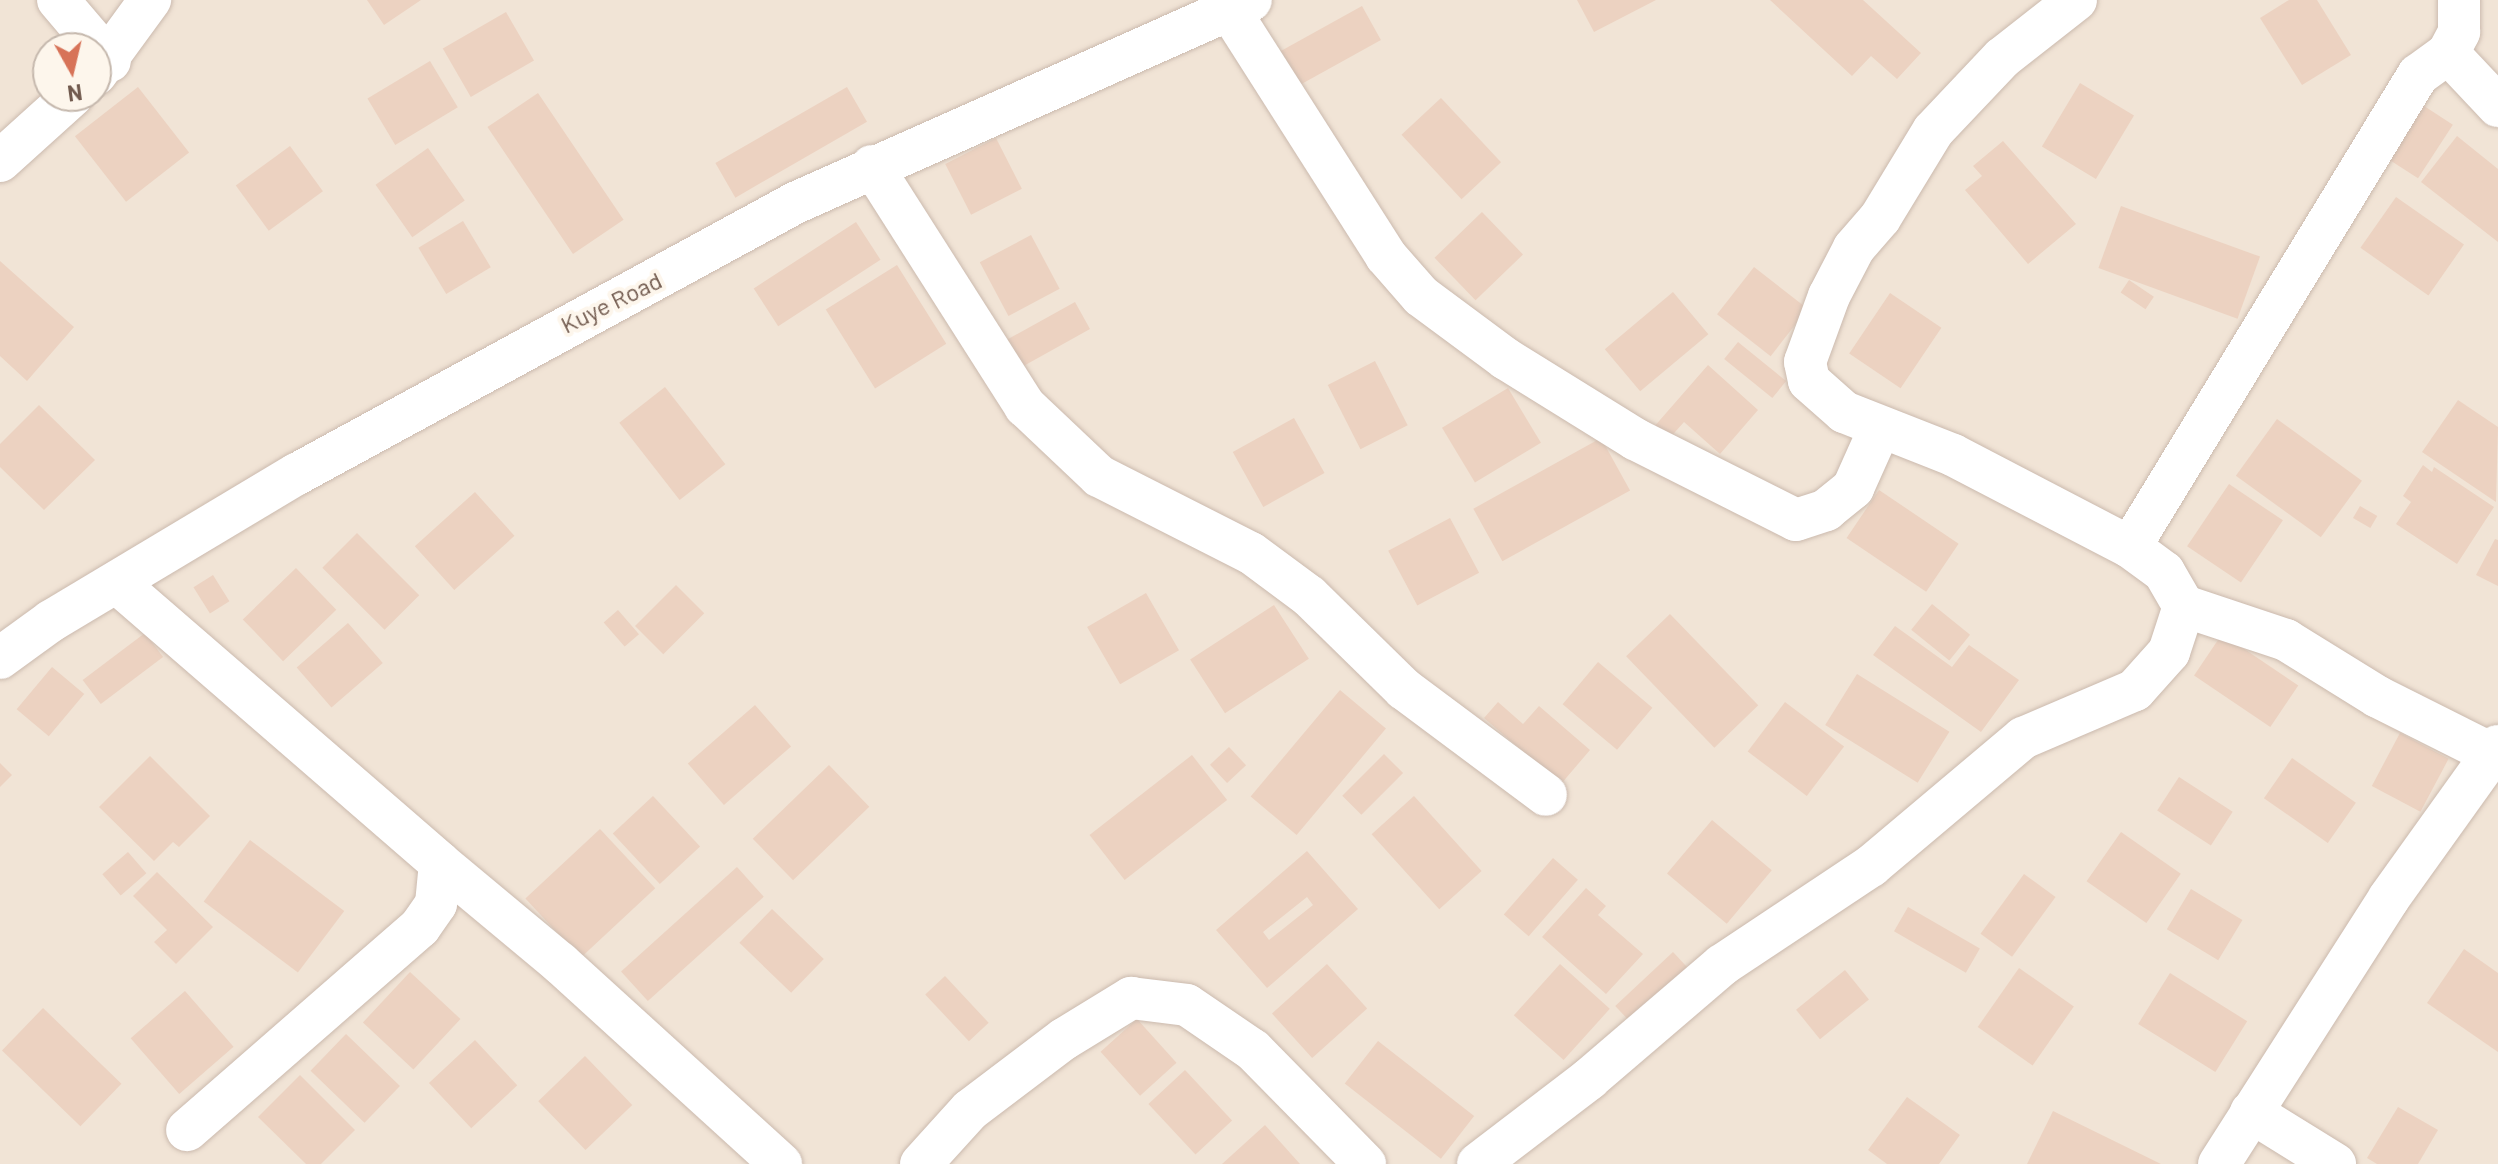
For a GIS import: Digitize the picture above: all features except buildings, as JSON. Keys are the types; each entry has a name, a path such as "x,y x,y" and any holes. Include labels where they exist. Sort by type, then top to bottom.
{"street":[{"path":"58,0 79,32"},
{"path":"112,55 150,0"},
{"path":"2076,0 2002,58 1953,105 1880,218 1854,248 1829,296 1805,362 1809,381 1844,412 1879,430 1953,455 2130,547 2164,572 2184,606 2286,640 2378,697 2496,753 2389,898 2219,1164"},
{"path":"2130,547 2418,75 2448,53 2459,32 2459,0"},
{"path":"1240,6 1330,173 1386,256 1421,296 1579,407 1796,520 1826,510 1853,488 1879,430"},
{"name":"Kuye Road","path":"0,658 117,583 555,330 617,303 795,203 872,166 1240,6"},
{"path":"2448,53 2498,106"},
{"path":"0,161 54,112"},
{"path":"872,166 1025,406 1099,476 1251,553 1309,596 1404,689 1546,795"},
{"path":"117,583 560,963 781,1164"},
{"path":"1478,1164 1589,1079 1722,965 1871,866 2023,738 2135,690 2169,652 2184,606"},
{"path":"187,1130 420,927 436,904 440,863"},
{"path":"921,1164 970,1110 1064,1039 1131,998 1187,1005 1253,1050 1365,1164"},
{"path":"2251,1112 2335,1164"}],"shaded area":[{"path":"0,0 2498,0 2498,1164 0,1164"}]}
